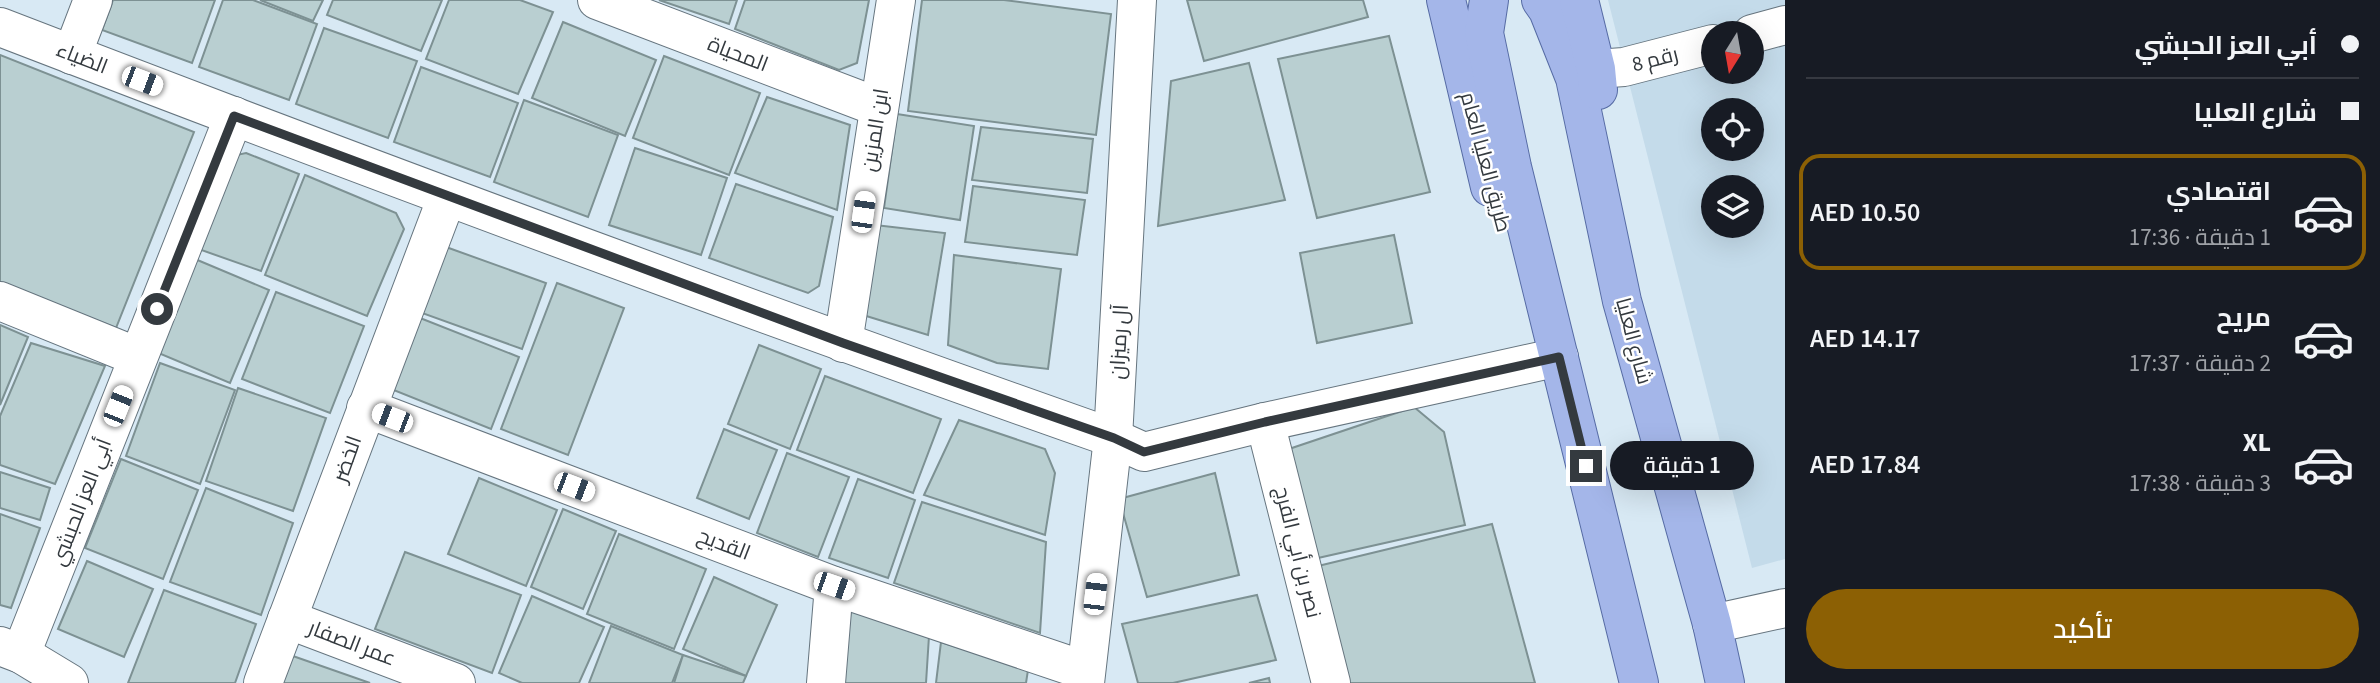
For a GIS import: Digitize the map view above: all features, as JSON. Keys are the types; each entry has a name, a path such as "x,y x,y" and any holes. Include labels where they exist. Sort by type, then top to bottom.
{"main road":[{"name":"طريق العليا العام","path":"1446,0 1497,216 1559,357"},
{"path":"1489,0 1484,33 1512,167 1639,683"},
{"name":"شارع العليا","path":"1541,0 1548,10 1575,78 1622,301 1712,624 1725,683"},
{"path":"1579,0 1596,69 1622,301"}],"street":[{"path":"72,55 93,0"},
{"name":"المحياة","path":"597,0 878,107"},
{"name":"ابن المزين","path":"843,343 896,0"},
{"name":"آل رميزان","path":"1085,677 1114,438 1137,0"},
{"path":"1764,31 1785,25"},
{"name":"الضياء","path":"0,27 447,197 843,343 1114,438 1144,452 1265,422 1559,357"},
{"name":"رقم 8","path":"1596,69 1624,67 1701,47"},
{"name":"أبي العز الحبشي","path":"10,650 138,357 234,116"},
{"name":"الخضر","path":"263,683 447,197"},
{"path":"0,301 138,357"},
{"name":"القديح","path":"366,408 834,586 1085,677"},
{"name":"نصر بن أبي الفرج","path":"1265,422 1331,683"},
{"path":"826,683 834,586"},
{"path":"1712,624 1785,608"},
{"name":"عمر الصفار","path":"288,619 456,683"},
{"path":"10,650 69,683"}],"shaded area":[{"path":"1608,0 1785,0 1785,559 1752,568"}],"building":[{"path":"113,0 215,0 192,63 102,30"},
{"path":"223,0 253,0 317,24 289,100 199,67"},
{"path":"260,0 323,0 313,21"},
{"path":"333,0 442,0 421,51 327,15"},
{"path":"449,0 520,0 553,12 518,94 426,59"},
{"path":"659,0 737,0 729,24"},
{"path":"745,0 869,0 857,63 839,70 735,29"},
{"path":"922,0 1004,0 1111,14 1096,135 908,111"},
{"path":"1187,0 1363,0 1368,17 1204,61"},
{"path":"563,22 656,60 625,136 532,98"},
{"path":"324,28 417,61 388,138 296,104"},
{"path":"1389,36 1430,192 1317,218 1278,59"},
{"path":"0,55 194,132 116,328 0,282"},
{"path":"664,56 760,93 729,175 633,138"},
{"path":"1249,63 1285,200 1158,226 1171,81"},
{"path":"421,67 518,103 490,177 394,142"},
{"path":"767,97 850,125 837,210 735,173"},
{"path":"524,100 618,135 588,217 494,182"},
{"path":"897,114 974,126 960,220 884,208"},
{"path":"981,127 1093,139 1087,193 972,180"},
{"path":"635,148 727,178 701,255 609,225"},
{"path":"246,153 299,174 261,271 190,246 232,156"},
{"path":"305,175 396,213 404,229 367,316 265,275"},
{"path":"736,184 833,217 819,286 808,293 709,258"},
{"path":"973,186 1085,200 1077,255 965,242"},
{"path":"875,225 945,233 928,335 863,315"},
{"path":"1394,235 1412,323 1317,343 1300,253"},
{"path":"446,247 546,283 522,349 422,313"},
{"path":"954,255 1061,269 1048,369 997,363 948,345"},
{"path":"195,259 269,290 230,383 156,352"},
{"path":"557,283 624,308 568,455 501,429"},
{"path":"276,292 364,326 330,413 242,379"},
{"path":"415,316 519,357 491,429 386,387"},
{"path":"0,325 28,337 0,405"},
{"path":"31,343 105,366 55,484 0,465 0,416"},
{"path":"759,345 821,369 790,449 728,424"},
{"path":"160,363 235,390 200,484 126,456"},
{"path":"825,376 941,419 913,493 797,450"},
{"path":"238,388 326,418 293,511 206,481"},
{"path":"1414,407 1444,432 1465,525 1309,560 1286,450"},
{"path":"959,420 1045,449 1055,473 1045,535 924,495"},
{"path":"724,429 777,450 749,519 697,498"},
{"path":"787,453 849,477 818,557 757,533"},
{"path":"121,459 198,490 163,579 85,548"},
{"path":"0,472 50,488 40,520 0,508"},
{"path":"1215,473 1239,575 1147,597 1119,499"},
{"path":"479,478 557,510 526,586 448,554"},
{"path":"858,479 915,500 888,578 829,558"},
{"path":"206,488 293,523 261,615 170,582"},
{"path":"922,502 1046,542 1040,633 894,583"},
{"path":"563,509 616,531 583,609 531,587"},
{"path":"0,514 40,528 11,608 0,605"},
{"path":"1492,524 1535,683 1314,683 1289,573"},
{"path":"619,534 706,569 674,649 587,614"},
{"path":"405,552 521,595 492,673 375,629"},
{"path":"87,561 153,589 124,657 58,629"},
{"path":"714,577 777,605 746,676 683,649"},
{"path":"164,590 256,624 235,683 128,683"},
{"path":"1257,595 1276,660 1173,683 1138,683 1122,624"},
{"path":"532,596 604,627 579,683 522,683 499,673"},
{"path":"851,609 929,636 926,683 842,683"},
{"path":"611,626 683,655 672,683 589,683"},
{"path":"941,642 1028,670 1026,683 936,683"},
{"path":"290,655 370,683 280,683"},
{"path":"683,655 746,676 743,683 674,683"},
{"path":"1269,678 1270,683 1249,683"}],"route":[{"path":"157,309 234,116 744,307 1114,438 1144,452 1265,422 1559,357 1586,466"}]}
